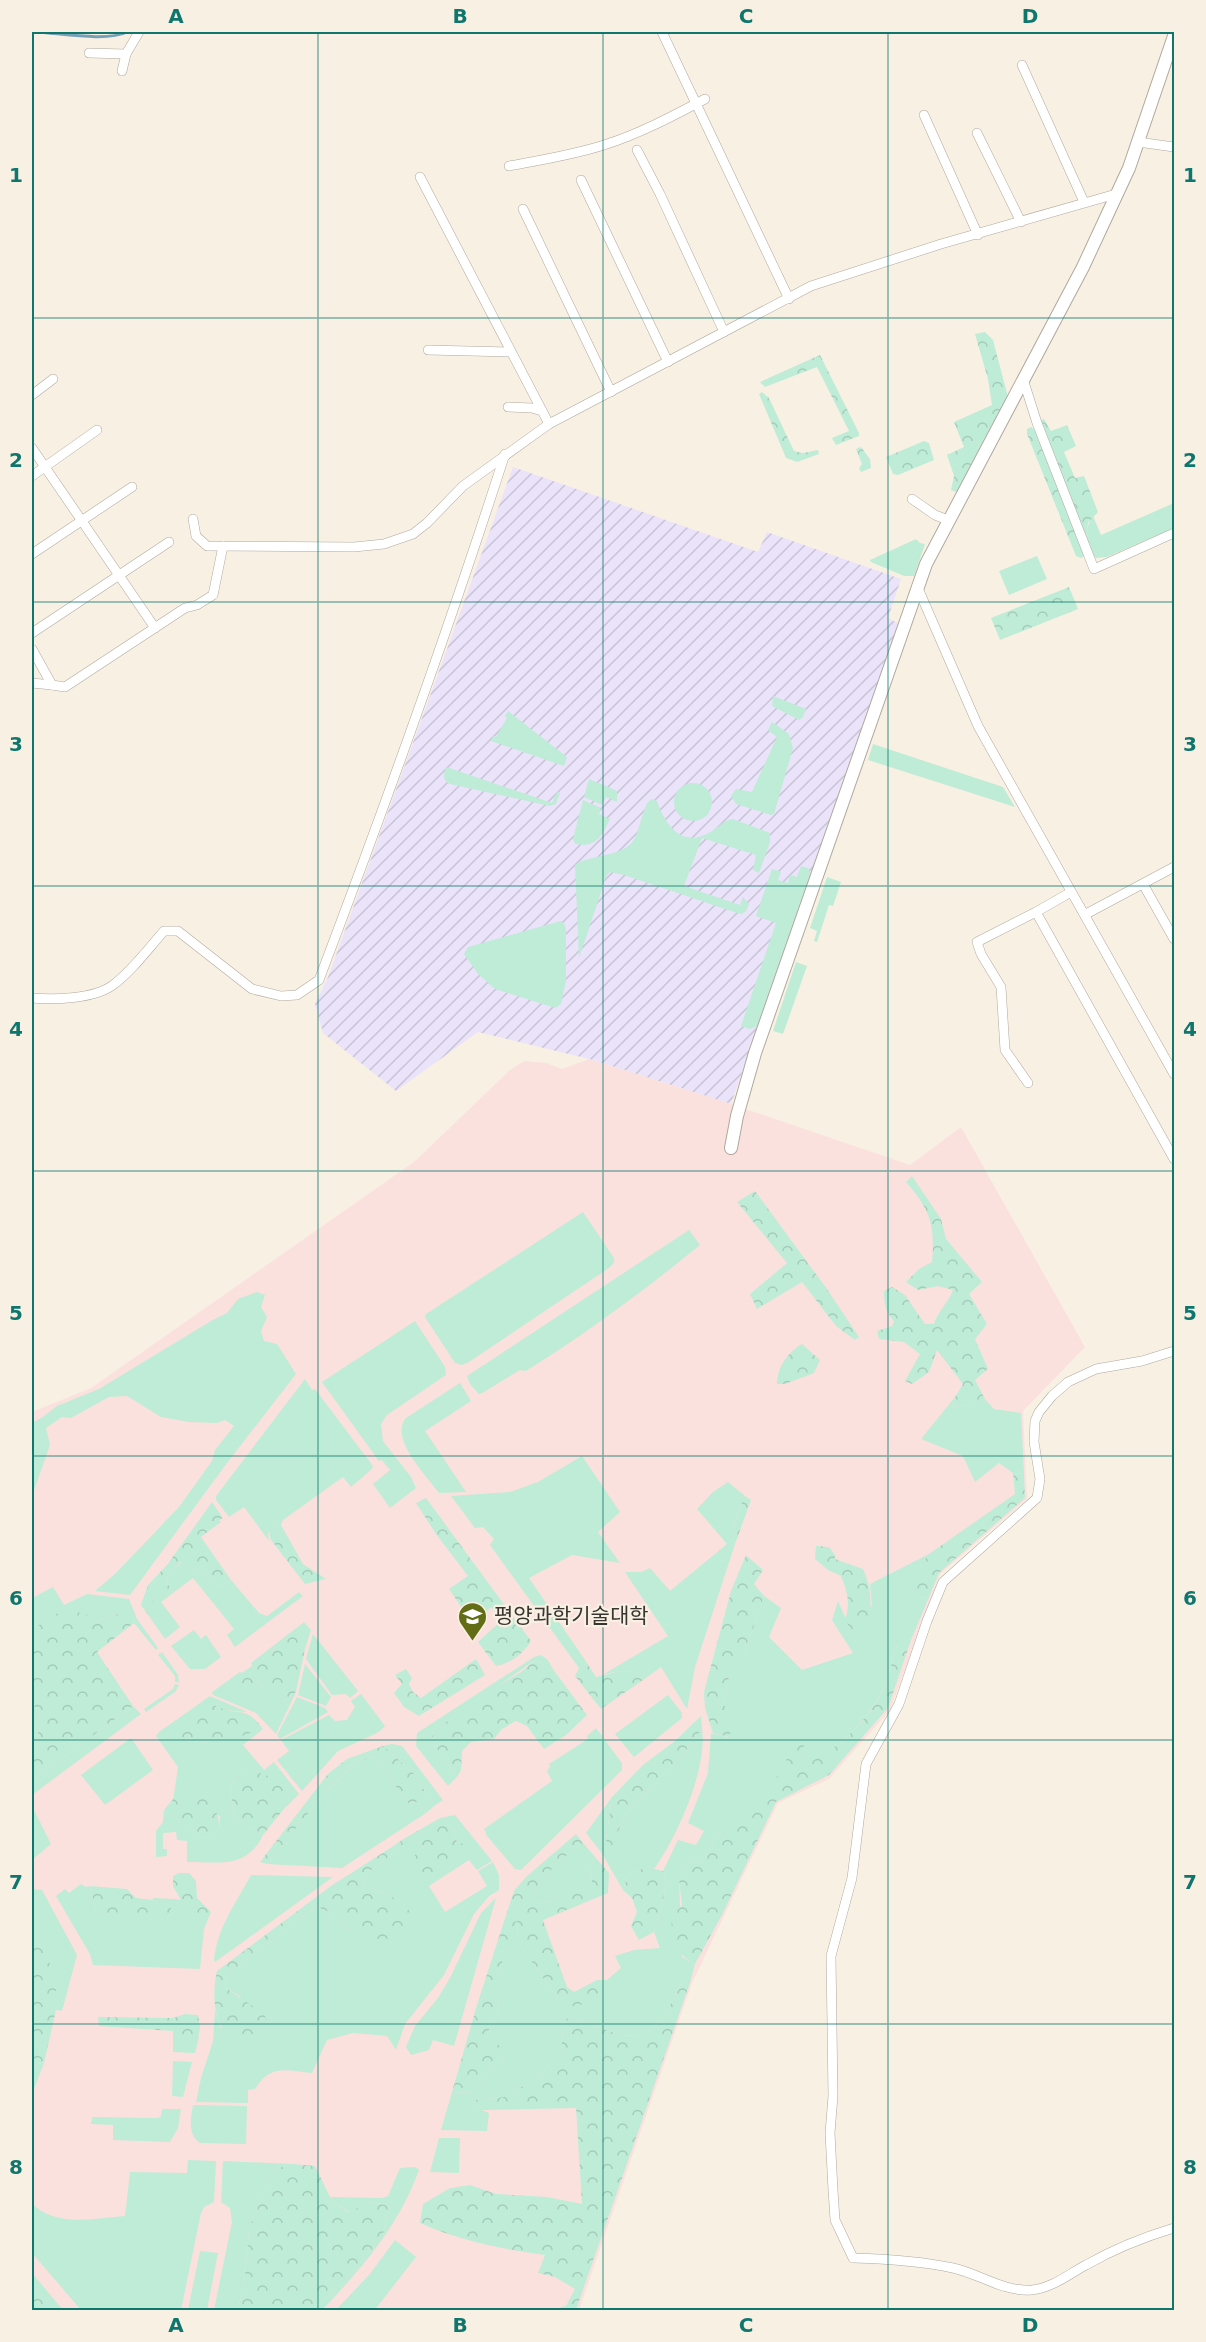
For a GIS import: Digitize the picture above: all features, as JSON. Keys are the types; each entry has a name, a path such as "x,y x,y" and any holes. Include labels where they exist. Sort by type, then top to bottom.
{"street":[{"path":"122,71 126,54 139,32"},
{"path":"662,32 700,101 789,299"},
{"path":"731,1148 737,1116 755,1053 917,586 948,520 1024,382 1083,267 1138,142 1174,36"},
{"path":"89,53 126,54"},
{"path":"1022,65 1084,202"},
{"path":"509,166 560,157 606,145 700,101"},
{"path":"924,115 978,235"},
{"path":"977,133 1021,222"},
{"path":"1138,142 1174,147"},
{"path":"637,150 660,194 724,333"},
{"path":"420,177 549,424"},
{"path":"581,180 668,362"},
{"path":"193,519 196,536 207,546 354,547 384,544 412,534 427,523 463,486 505,453 549,424 811,286 941,244 1116,194"},
{"path":"523,208 611,392"},
{"path":"428,350 511,352"},
{"path":"32,395 53,379"},
{"path":"1024,382 1037,423 1094,569 1174,533"},
{"path":"508,407 532,408 542,411"},
{"path":"32,476 97,430"},
{"path":"32,448 155,628"},
{"path":"32,998 51,999 98,993 113,986 164,931 178,931 252,989 281,996 297,995 320,980 404,756 462,588 505,453"},
{"path":"32,554 132,487"},
{"path":"912,499 934,515 948,520"},
{"path":"32,633 169,542"},
{"path":"32,683 65,687 185,608 197,605 213,595 224,546"},
{"path":"917,586 978,726 1071,892 1086,914 1174,1074"},
{"path":"32,649 52,685"},
{"path":"1086,914 1174,867"},
{"path":"1143,884 1174,939"},
{"path":"1028,1083 1005,1050 1001,987 981,954 977,942 1071,892"},
{"path":"1036,912 1174,1159"},
{"path":"1174,1351 1142,1361 1096,1369 1068,1382 1052,1396 1035,1421 1034,1442 1040,1479 1037,1498 943,1582 927,1621 899,1704 866,1764 852,1878 831,1956 833,2096 830,2133 835,2220 853,2258 954,2268 1005,2288 1033,2290 1059,2282 1086,2265 1131,2244 1174,2228"}],"shaded area":[{"path":"513,467 758,552 767,532 901,579 888,618 899,624 731,1104 589,1059 478,1032 396,1091 323,1033 315,1004 328,977"},
{"name":"평양과학기술대학","path":"589,1059 910,1165 961,1127 1085,1347 1023,1411 1027,1499 940,1574 890,1710 829,1779 778,1803 692,1983 579,2310 32,2310 32,1412 91,1388 414,1162 510,1070 524,1061 547,1063 562,1069"}],"green space":[{"path":"985,332 993,340 1008,397 959,493 951,490 954,476 947,455 964,447 954,422 992,405 988,379 975,334"},
{"path":"820,355 859,433 859,436 836,445 832,438 849,431 817,367 765,387 760,382"},
{"path":"762,392 769,398 794,451 803,453 818,450 819,454 797,462 786,458 759,394"},
{"path":"1044,419 1051,431 1067,425 1076,446 1064,452 1075,478 1084,476 1098,512 1088,523 1086,540 1041,420"},
{"path":"1031,427 1036,431 1084,552 1081,558 1076,556 1027,434 1027,429"},
{"path":"924,441 929,443 934,460 898,475 893,474 886,457"},
{"path":"861,447 870,459 871,468 861,472 859,468 862,464 856,449"},
{"path":"1174,503 1174,528 1107,557 1096,558 1089,548 1087,531 1093,516 1101,535"},
{"path":"916,539 925,544 914,576 904,576 870,560"},
{"path":"1037,556 1047,579 1009,595 999,571"},
{"path":"1069,587 1078,609 1000,640 991,618"},
{"path":"773,696 806,709 803,717 799,720 772,706"},
{"path":"508,711 567,757 564,766 491,741 493,736 496,737 507,718 505,716"},
{"path":"772,722 789,734 793,748 774,814 771,815 736,804 731,796 736,789 752,792 777,737 768,730"},
{"path":"873,744 1003,787 1015,807 868,760"},
{"path":"446,767 552,803 557,792 560,793 556,804 550,806 450,784 444,777"},
{"path":"589,779 617,791 617,802 606,797 602,805 584,797"},
{"path":"693,783 700,784 706,789 711,795 711,809 706,815 700,820 693,821 686,820 680,815 675,809 674,802 675,795 680,789 686,784"},
{"path":"652,799 657,801 669,825 682,836 699,837 733,819 770,833 770,842 759,873 753,870 756,855 702,838 684,886 740,905 743,897 749,904 746,911 742,914 737,913 610,872 606,877 579,958 575,865 629,846 636,835 647,803"},
{"path":"583,800 601,808 599,814 610,819 597,839 582,845 575,844 573,839"},
{"path":"801,866 808,868 811,876 760,1025 750,1029 741,1026 776,923 756,916 772,869 781,872 778,880 788,883 790,875 797,877"},
{"path":"827,877 841,882 833,906 829,905 817,942 814,941 817,931 810,928"},
{"path":"561,921 566,930 566,981 561,1004 555,1008 495,989 478,974 464,954 468,947"},
{"path":"796,962 807,966 783,1034 773,1031"},
{"path":"912,1176 941,1219 946,1239 982,1282 969,1294 987,1324 975,1339 988,1369 975,1380 985,1399 971,1405 953,1407 955,1397 963,1384 937,1350 929,1372 912,1384 905,1381 920,1354 904,1342 879,1339 877,1331 892,1326 894,1321 886,1307 884,1291 892,1287 905,1295 925,1324 934,1324 953,1290 938,1286 918,1290 906,1282 919,1269 932,1262 933,1249 930,1219 906,1182"},
{"path":"755,1191 827,1289 859,1337 855,1340 836,1326 802,1282 757,1309 750,1294 787,1263 737,1202"},
{"path":"583,1212 614,1258 614,1263 469,1362 462,1365 455,1363 425,1317 426,1314"},
{"path":"689,1230 700,1245 637,1295 549,1357 526,1371 520,1370 479,1394 470,1384 467,1376"},
{"path":"257,1292 265,1295 261,1307 267,1317 261,1331 264,1341 277,1344 296,1374 130,1595 95,1591 116,1573 179,1507 212,1461 215,1450 234,1426 225,1420 217,1423 189,1422 161,1417 127,1396 109,1397 71,1418 62,1417 46,1428 50,1445 32,1496 32,1423 57,1406 99,1389 227,1313 238,1299"},
{"path":"415,1321 445,1367 446,1375 387,1415 381,1424 383,1441 411,1477 416,1488 390,1508 373,1484 390,1470 382,1460 379,1461 322,1382"},
{"path":"802,1344 820,1360 814,1373 785,1384 777,1384 784,1361"},
{"path":"305,1379 373,1466 351,1487 343,1477 283,1520 281,1525 274,1522 268,1534 269,1541 244,1507 229,1517 216,1500 216,1496"},
{"path":"460,1383 471,1401 425,1431 466,1492 439,1493 411,1456 402,1436 402,1426 406,1418"},
{"path":"955,1397 953,1407 971,1405 985,1399 994,1409 1021,1413 1024,1474 1013,1473 999,1463 975,1482 963,1456 921,1439"},
{"path":"582,1456 620,1512 598,1532 620,1563 572,1555 529,1578 587,1663 579,1668 490,1545 494,1539 483,1527 475,1528 451,1496 510,1492 538,1482"},
{"path":"1013,1473 1024,1474 1025,1498 939,1573 929,1597 918,1598 908,1582 929,1554 1015,1494"},
{"path":"728,1482 745,1496 735,1520 733,1538 735,1544 695,1667 687,1709 661,1667 643,1680 637,1672 620,1671 604,1674 668,1636 625,1572 641,1572 650,1568 670,1591 727,1544 697,1509 713,1492"},
{"path":"745,1496 751,1500 735,1544 734,1526"},
{"path":"426,1498 531,1641 512,1660 496,1666 478,1642 502,1620 491,1607 478,1619 468,1617 449,1589 468,1576 416,1503"},
{"path":"212,1502 223,1518 201,1537 231,1580 220,1587 205,1573 191,1569 181,1562 172,1570 166,1582 173,1591 166,1595 155,1595 152,1601 162,1609 162,1615 158,1621 151,1619 141,1605 148,1585 167,1565"},
{"path":"274,1522 281,1525 303,1564 326,1579 305,1584 271,1540 270,1530"},
{"path":"816,1546 829,1547 835,1559 863,1569 869,1586 870,1601 866,1634 852,1633 845,1619 848,1597 841,1576 828,1570 815,1559"},
{"path":"929,1554 909,1582 918,1598 929,1597 911,1640 899,1636 885,1685 864,1718 844,1739 823,1756 812,1762 799,1758 772,1785 750,1814 735,1818 718,1835 705,1857 690,1863 679,1879 682,1957 695,1964 690,1983 682,1981 664,2018 643,2036 619,2035 568,2015 563,2028 561,2052 538,2077 505,2097 474,2100 482,2110 489,2113 487,2131 441,2130 452,2092 474,2093 488,2071 506,2058 482,2042 497,2016 499,2004 493,1995 517,1917 518,1942 562,2005 616,1980 607,1980 621,1968 615,1956 634,1950 660,1948 654,1932 667,1884 663,1871 678,1840 696,1845 704,1831 688,1823 708,1773 711,1733 728,1737 724,1704 729,1675 744,1656 764,1596 781,1608 769,1637 802,1670 853,1653 832,1620 838,1601 852,1633 872,1605 870,1584"},
{"path":"746,1555 763,1570 754,1584 764,1596 744,1656 729,1676 724,1704 733,1725 729,1737 713,1733 705,1708 704,1692 731,1591"},
{"path":"182,1562 191,1569 205,1573 220,1587 231,1580 259,1613 267,1616 299,1592 303,1596 235,1647 227,1635 234,1629 193,1578 161,1602 180,1627 165,1639 151,1619 158,1621 151,1601 155,1595 166,1595 173,1591 166,1582 172,1570"},
{"path":"53,1587 64,1605 87,1594 129,1599 137,1619 158,1648 156,1650 134,1623 133,1613 112,1615 94,1622 36,1627 32,1634 32,1598"},
{"path":"61,1611 85,1613 94,1622 112,1615 133,1612 134,1623 97,1652 133,1706 32,1780 32,1757 38,1752 37,1736 42,1722 32,1701 32,1634 36,1627"},
{"path":"304,1622 311,1630 305,1649 297,1632 273,1649 237,1682 256,1680 261,1685 272,1687 285,1701 296,1692 276,1734 256,1713 213,1695 212,1692 252,1666 251,1663"},
{"path":"194,1630 201,1639 206,1635 221,1657 205,1669 190,1669 171,1646"},
{"path":"297,1631 305,1649 296,1692 285,1701 272,1688 261,1685 256,1680 244,1690 239,1689 237,1681"},
{"path":"313,1634 358,1691 350,1698 346,1694 332,1695 306,1659"},
{"path":"899,1635 911,1640 888,1708 829,1775 776,1802 723,1913 695,1964 688,1960 676,1945 671,1918 682,1905 679,1879 690,1863 705,1857 718,1835 735,1817 750,1813 772,1785 800,1736 804,1746 799,1758 812,1761 834,1748 855,1729 880,1696"},
{"path":"162,1652 178,1675 179,1682 175,1682 175,1676 158,1655"},
{"path":"541,1655 547,1659 555,1672 535,1660 433,1732 431,1740 457,1777 448,1786 416,1746 417,1733 534,1657"},
{"path":"476,1659 485,1675 419,1716 404,1707 394,1693 402,1684 395,1675 406,1669 412,1678 409,1684 413,1692 421,1698"},
{"path":"535,1660 555,1672 587,1715 566,1735 544,1749 527,1726 516,1721 502,1729 494,1739 471,1742 462,1751 461,1770 457,1777 431,1740 433,1732"},
{"path":"587,1663 596,1677 620,1671 637,1672 643,1680 601,1709 575,1676 579,1668"},
{"path":"305,1664 331,1697 326,1706 298,1695"},
{"path":"175,1684 179,1685 175,1692 146,1712 144,1709 173,1689"},
{"path":"361,1694 385,1726 379,1732 338,1751 302,1791 277,1760 289,1751 281,1740 329,1715 335,1721 347,1720 355,1707 351,1701"},
{"path":"668,1695 682,1713 682,1718 634,1757 615,1734"},
{"path":"210,1696 247,1712 223,1710 214,1705 184,1740 208,1743 263,1729 243,1745 264,1770 274,1762 299,1794 283,1810 290,1797 249,1765 231,1784 233,1815 263,1835 249,1854 231,1861 187,1862 187,1841 177,1840 176,1832 163,1833 163,1849 167,1849 167,1856 156,1857 156,1831 163,1822 164,1810 201,1837 211,1838 219,1831 220,1816 189,1801 173,1801 178,1767 156,1736"},
{"path":"297,1697 325,1708 328,1712 280,1739 277,1735"},
{"path":"32,1701 42,1722 37,1736 38,1752 32,1757"},
{"path":"214,1705 229,1711 245,1713 263,1729 244,1735 230,1746 217,1750 208,1743 184,1740 177,1730 181,1725 198,1711"},
{"path":"133,1706 141,1714 32,1795 32,1780"},
{"path":"701,1716 702,1729 684,1753 625,1815 615,1839 615,1851 610,1856 606,1839 612,1797 643,1765 675,1741"},
{"path":"596,1728 622,1763 622,1770 521,1870 515,1869 487,1836 484,1829 552,1781 547,1771 549,1764 588,1739 587,1736"},
{"path":"702,1729 703,1745 696,1782 681,1821 654,1869 646,1867 628,1875 623,1890 601,1852 586,1833 612,1797 606,1839 615,1839 625,1815 684,1753"},
{"path":"131,1738 153,1770 105,1805 81,1775"},
{"path":"392,1744 402,1746 443,1800 434,1806 414,1774 383,1746"},
{"path":"383,1746 414,1774 434,1806 426,1813 417,1802 408,1803 374,1756 352,1765 326,1791 267,1864 260,1862 328,1774 347,1759"},
{"path":"374,1756 408,1803 417,1802 426,1813 342,1868 267,1864 326,1791 352,1765"},
{"path":"249,1765 264,1776 276,1775 290,1797 283,1810 263,1835 233,1815 231,1784"},
{"path":"178,1793 189,1801 203,1797 216,1812 219,1831 211,1838 201,1837 164,1810"},
{"path":"34,1810 51,1844 32,1860 32,1812"},
{"path":"455,1815 492,1861 477,1870 469,1860 429,1886 445,1912 487,1886 478,1871 493,1862 499,1875 499,1890 489,1896 474,1914 444,1975 405,2024 396,2050 387,2036 353,2033 327,2040 312,2073 279,2070 267,2076 255,2089 248,2090 248,2103 196,2102 213,2041 215,2010 221,2029 241,1997 225,1987 226,1976 316,1906 333,1914 349,1929 390,1895 363,1885 366,1874 396,1851 395,1845 400,1841 402,1846 415,1840 424,1848 418,1879 433,1873 457,1843 454,1830 440,1818"},
{"path":"440,1818 454,1830 457,1843 465,1844 467,1854 453,1866 418,1879 411,1873 411,1858 424,1848 415,1840 402,1847 400,1841"},
{"path":"576,1834 583,1843 546,1875 535,1891 533,1899 540,1904 588,1888 592,1881 589,1864 595,1857 609,1873 608,1893 543,1920 567,1987 574,1992 597,1980 617,1980 592,2000 578,2005 562,2005 518,1942 517,1919 498,1974 494,1995 499,2004 497,2016 482,2042 499,2045 506,2058 488,2071 474,2093 452,2092 514,1891 526,1877"},
{"path":"583,1843 595,1857 589,1864 592,1881 589,1888 540,1904 533,1899 535,1891 546,1875 560,1860"},
{"path":"395,1845 396,1851 366,1874 363,1885 390,1895 411,1912 402,1938 378,1939 349,1929 333,1914 316,1906 226,1976 225,1987 264,2014 272,2034 266,2041 247,2043 236,2041 227,2035 217,2016 215,2005 217,1971 331,1886"},
{"path":"646,1867 663,1871 667,1884 654,1932 639,1940 631,1926 637,1912 632,1898 623,1890 628,1875"},
{"path":"179,1873 189,1873 196,1881 197,1898 211,1912 204,1929 190,1901 181,1900 173,1886 173,1876"},
{"path":"251,1875 333,1877 215,1962 216,1948 223,1926"},
{"path":"81,1884 86,1887 90,1886 97,1914 167,1920 170,1908 153,1898 190,1900 204,1929 200,1969 93,1965 90,1954 56,1896 65,1889 69,1893"},
{"path":"90,1886 127,1889 136,1898 153,1900 171,1908 167,1920 118,1918 97,1914"},
{"path":"32,1889 42,1890 77,1955 62,2011 56,2010 56,1983 32,1944"},
{"path":"496,1898 454,2046 433,2040 429,2050 411,2055 406,2047 415,2026 438,1998 451,1976 481,1913"},
{"path":"32,1944 45,1949 56,1983 56,2010 44,2063 32,2065"},
{"path":"682,1981 690,1983 576,2310 551,2310 566,2306 575,2289 555,2277 538,2273 545,2255 481,2244 420,2223 423,2204 450,2188 470,2185 496,2194 547,2197 582,2204 576,2108 482,2110 474,2100 505,2097 538,2077 561,2052 563,2028 568,2015 619,2035 643,2036 664,2018"},
{"path":"185,2014 198,2015 200,2027 198,2041 173,2041 173,2031 99,2026 98,2017 173,2018"},
{"path":"173,2041 198,2041 195,2053 173,2052"},
{"path":"173,2061 192,2062 183,2097 172,2096"},
{"path":"44,2063 32,2094 32,2065"},
{"path":"193,2105 247,2106 246,2144 200,2143 192,2130"},
{"path":"162,2109 181,2109 178,2128 170,2142 113,2140 113,2125 91,2124 92,2117 158,2118 161,2116"},
{"path":"439,2138 460,2138 459,2173 430,2172"},
{"path":"188,2160 216,2161 214,2202 204,2207 201,2213 181,2310 81,2310 32,2253 32,2203 41,2211 63,2219 125,2216 130,2172 187,2173"},
{"path":"223,2161 293,2164 273,2169 249,2229 245,2276 238,2310 214,2310 232,2222 230,2208 221,2202"},
{"path":"293,2164 315,2166 332,2201 348,2212 372,2202 389,2206 383,2235 350,2277 313,2310 238,2310 245,2276 249,2229 273,2169"},
{"path":"415,2167 419,2170 401,2210 378,2245 352,2278 322,2310 313,2310 350,2277 383,2235 389,2206 372,2202 349,2212 332,2201 330,2197 383,2198 388,2196 400,2168"},
{"path":"395,2240 416,2257 377,2307 374,2310 336,2310 370,2274"},
{"path":"200,2251 218,2253 207,2310 188,2310"},
{"path":"32,2273 63,2310 32,2310"}],"waterway":[{"path":"36,32 95,37 127,32"}],"place":[{"name":"평양과학기술대학","path":"473,1642"}]}
